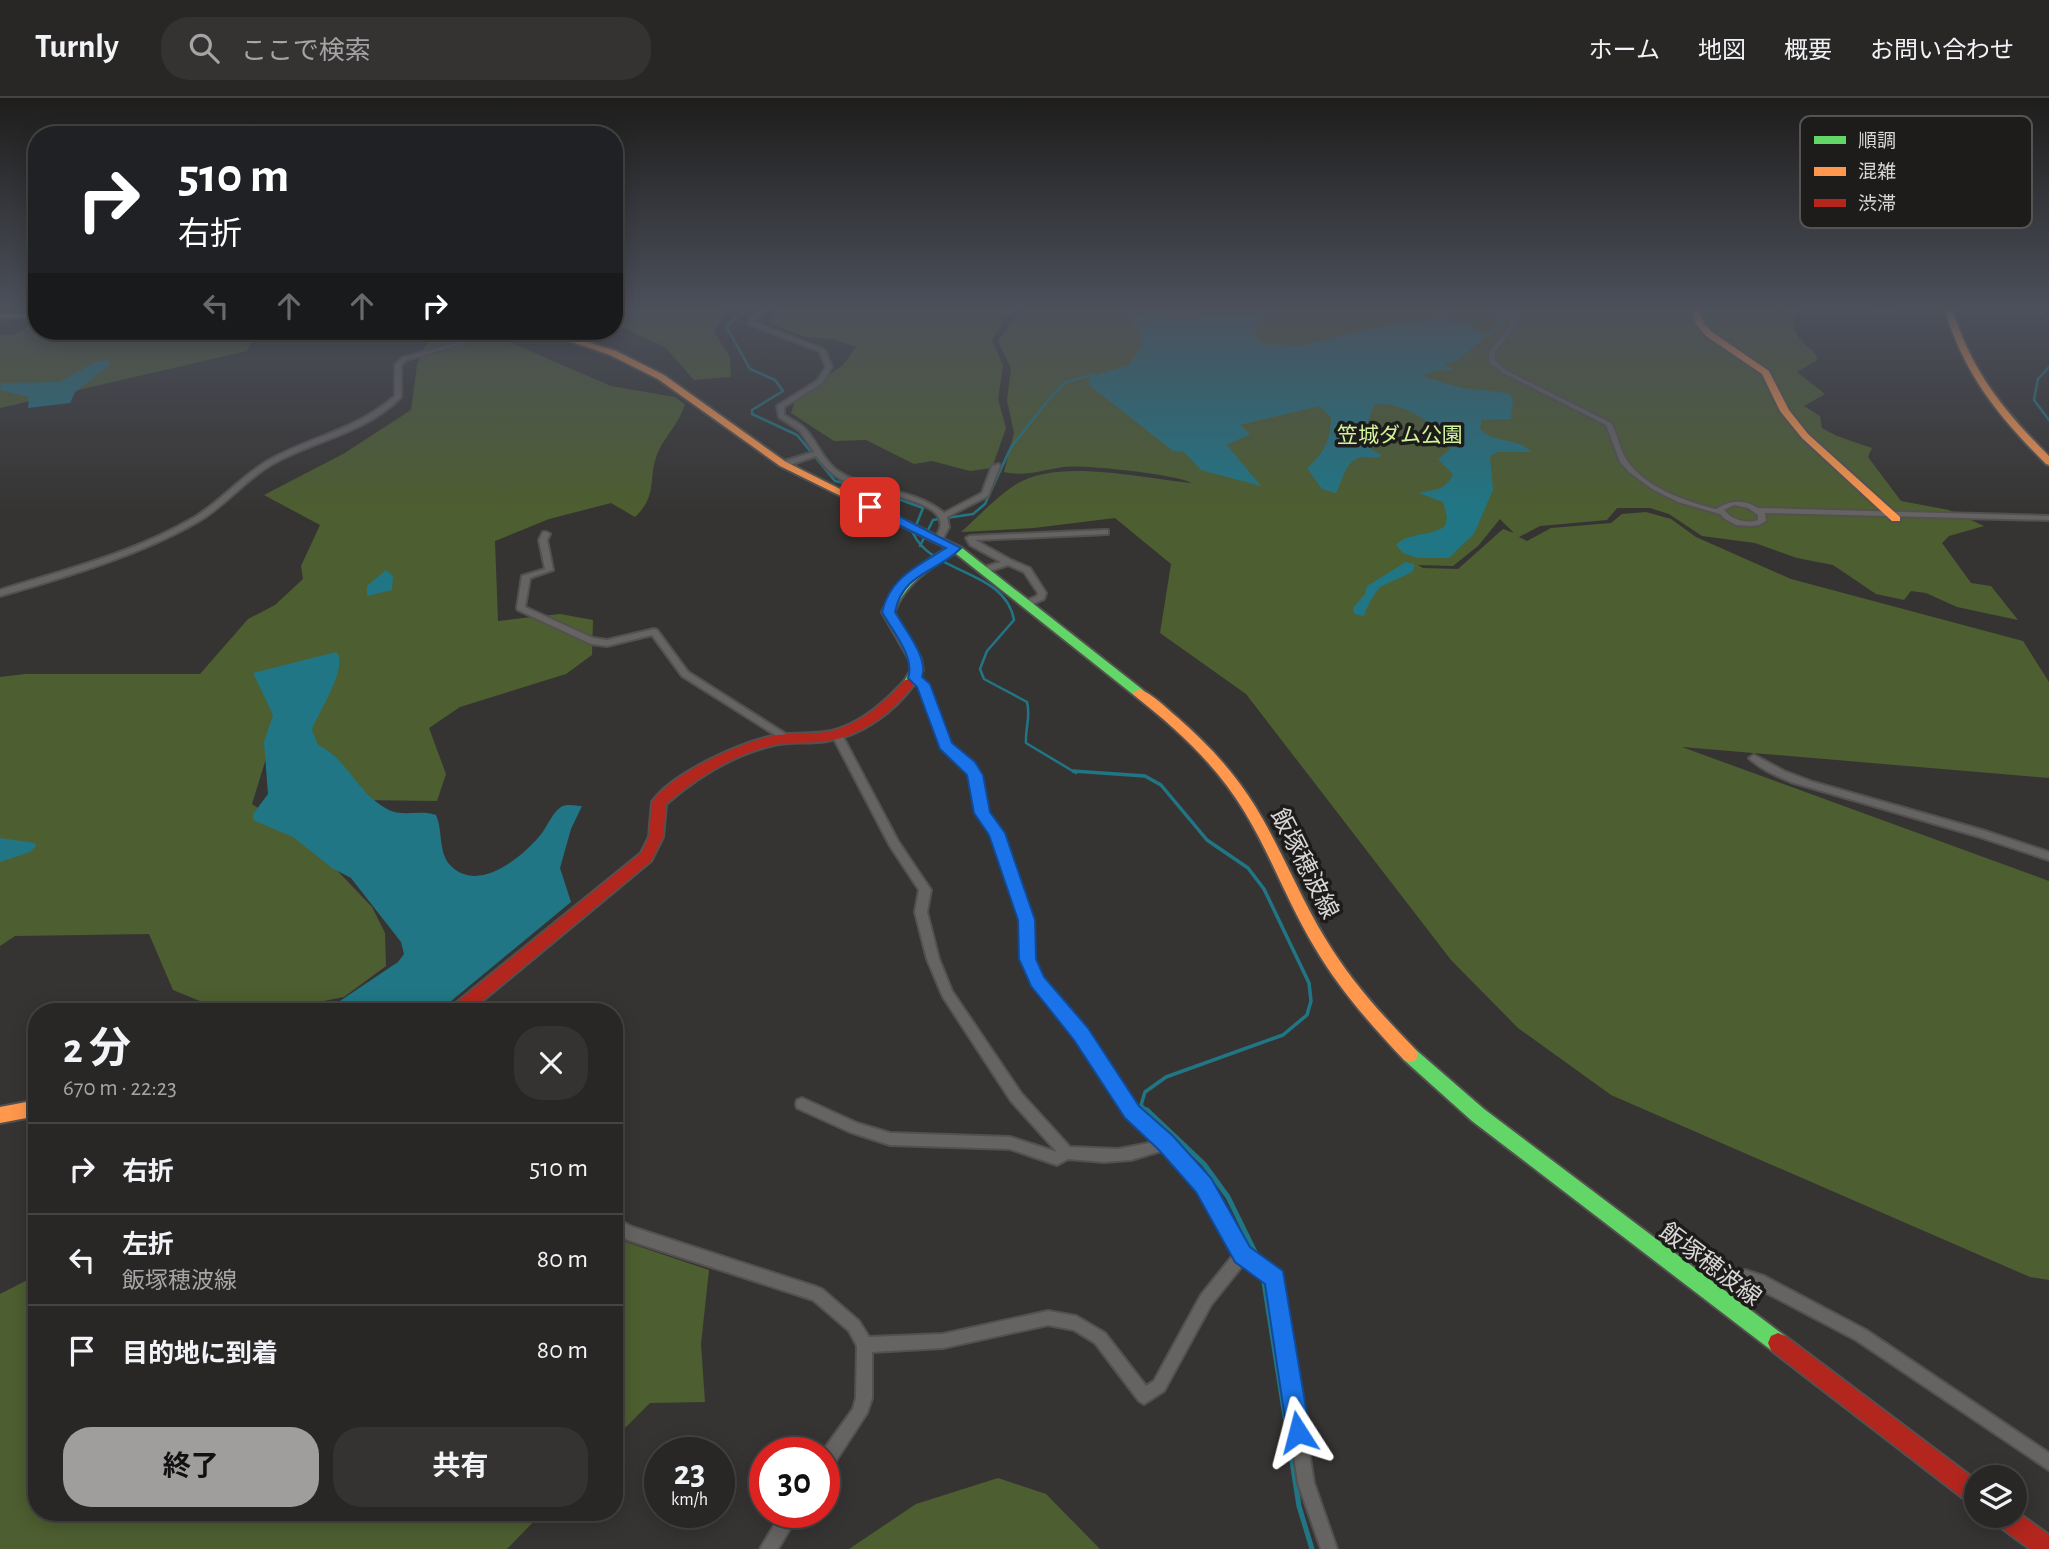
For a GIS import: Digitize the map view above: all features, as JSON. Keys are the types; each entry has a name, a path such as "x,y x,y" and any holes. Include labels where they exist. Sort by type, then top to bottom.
{"main road":[{"name":"飯塚穂波線","path":"659,375 783,464 939,538 987,569 1057,630 1154,704 1187,733 1223,771 1253,812 1319,942 1339,974 1405,1050 1478,1115 1964,1485"},
{"path":"1767,375 1785,411 1805,436 1893,517"},
{"path":"1973,375 1983,390 2049,462"},
{"path":"1984,375 1989,384 2049,450"},
{"path":"468,1003 646,857 656,837 659,802 689,776 786,738 836,734 867,719 915,678 918,670 915,659 888,612 892,596 901,582 955,548"},
{"path":"0,1115 28,1110"},
{"path":"2020,1528 2049,1549"}],"street":[{"path":"0,593 138,548 198,518 272,461 358,428 379,414 398,397 398,375"},
{"path":"827,375 820,382 780,406 781,416 803,430 830,468 845,478 922,502 943,516 945,527 939,538"},
{"path":"1510,375 1609,424 1624,461 1659,489 1686,502 1748,524 1759,523 1763,518"},
{"path":"783,464 818,453"},
{"path":"943,516 985,494 996,466"},
{"path":"1720,512 1724,504 1733,503 1757,510 2049,521"},
{"path":"1757,510 1763,518"},
{"path":"1763,518 1893,517"},
{"path":"1028,603 1041,597 1042,593 1027,570 973,543 970,538 1105,531"},
{"path":"546,534 543,540 549,570 526,576 521,608 591,641 607,643 654,632 685,674 786,738"},
{"path":"987,569 1008,562"},
{"path":"915,678 923,684 946,746 970,766 975,775 982,813 997,833 1027,920 1027,959 1037,981 1081,1034 1132,1112 1166,1143 1203,1185 1246,1256 1275,1278 1306,1483 1329,1549"},
{"path":"836,734 894,843 925,890 921,912 933,959 947,993 1016,1097 1067,1153"},
{"path":"1754,758 1779,774 1834,793 1915,817 1981,831 2049,856"},
{"path":"802,1104 855,1128 890,1139 1010,1143 1057,1159 1067,1153 1111,1155 1158,1147 1166,1143"},
{"path":"623,1230 817,1294 854,1326 865,1345 864,1398 859,1413 840,1441"},
{"path":"865,1345 943,1341 1048,1318 1076,1323 1100,1338 1144,1395 1159,1386 1206,1300 1246,1256"},
{"path":"1727,1307 1737,1280 1745,1277 1759,1281 1861,1335 2049,1462"},
{"path":"768,1549 782,1528"}],"green space":[{"path":"0,375 144,375 0,408"},
{"path":"416,375 585,375 611,386 675,397 685,404 658,452 650,493 635,517 611,503 549,519 495,541 498,621 560,614 593,620 592,655 566,674 460,707 429,728 446,774 437,801 362,800 277,723 252,804 308,840 372,907 385,933 386,966 344,997 314,1003 205,1003 173,990 149,934 15,936 0,946 0,677 25,674 200,674 248,619 275,605 303,579 301,566 320,525 264,495 343,454 411,410"},
{"path":"689,375 731,375 731,377 694,380"},
{"path":"829,375 1002,375 998,399 1006,428 992,468 970,471 932,461 914,464 866,440 834,441 791,413 796,397"},
{"name":"笠城ダム公園","path":"1010,375 1800,375 1825,394 1804,406 1820,416 1822,428 1872,448 1868,457 1901,501 1949,510 1984,526 1949,536 1942,543 1971,583 1991,586 2018,620 1957,607 1926,593 1911,591 1904,600 1876,594 1833,565 1797,558 1755,543 1702,536 1669,514 1650,508 1617,508 1607,520 1540,526 1519,537 1527,541 1551,528 1611,523 1622,514 1646,512 1671,519 1696,537 1791,579 2023,641 2049,682 2049,778 1682,747 2049,881 2049,1280 2030,1277 1611,1095 1518,1028 1451,960 1246,694 1160,633 1171,564 1115,518 1034,528 961,532 1015,485 1054,472 1101,472 1192,483 1128,470 1073,466 1026,473 1004,472 1014,433 1007,400","holes":["1500,519 1514,533 1503,529 1458,569 1423,568 1418,565 1453,566 1478,546"]},
{"path":"623,1241 709,1270 701,1344 705,1402 650,1403 623,1430"},
{"path":"28,1280 28,1521 534,1521 507,1549 0,1549 0,1294"},
{"path":"998,1478 1046,1494 1100,1549 849,1549 916,1504"}],"water":[{"path":"72,375 98,375 75,392 70,403 28,408 29,397 0,390 1,383 59,382"},
{"path":"1097,375 1425,375 1421,376 1462,388 1508,393 1513,399 1511,419 1482,420 1480,429 1492,437 1520,444 1531,452 1498,452 1490,456 1493,490 1474,534 1449,558 1418,558 1403,553 1396,545 1407,538 1433,532 1445,526 1447,517 1443,502 1419,493 1443,486 1453,474 1438,459 1450,446 1437,429 1417,415 1394,406 1374,405 1360,443 1382,455 1354,460 1346,470 1336,493 1322,489 1307,468 1322,451 1330,433 1331,417 1319,406 1240,425 1250,434 1227,445 1261,486 1201,470 1184,452 1173,451 1088,384 1090,377"},
{"path":"1406,562 1415,565 1412,572 1380,587 1364,616 1354,614 1353,608 1365,594 1367,586"},
{"path":"386,570 393,576 392,590 367,596 367,586"},
{"path":"336,652 339,667 336,678 312,730 318,745 329,751 367,794 387,809 399,813 436,815 444,855 451,866 462,874 475,876 500,869 534,842 561,807 582,806 571,829 560,868 571,902 449,1003 337,1003 398,962 404,954 401,942 351,878 332,868 293,837 253,820 253,814 268,794 264,742 273,715 253,673"},
{"path":"0,838 35,843 36,846 30,852 0,862"}],"waterway":[{"path":"763,375 775,380 783,391 752,410 752,414 797,435 835,481 871,489 923,508 913,533 921,545"},
{"path":"921,545 933,520 973,514 985,504 1011,447 1046,403 1064,383 1093,375"},
{"path":"2042,375 2038,379 2034,400 2049,420"},
{"path":"921,545 951,566 983,581 1008,603 1014,620 987,651 980,669 984,679 1027,702 1026,743 1076,773"},
{"path":"1073,771 1145,776 1161,785 1207,840 1248,868 1264,889 1309,983 1311,1001 1307,1015 1283,1035 1166,1077 1145,1092 1141,1105 1148,1112"},
{"path":"1147,1110 1204,1164 1228,1197 1260,1262"},
{"path":"1263,1276 1299,1506 1312,1549"}],"traffic: fast":[{"path":"863,503 958,550 1139,693"},
{"path":"909,683 917,670 915,659 888,612 899,590 915,574 955,548"},
{"path":"1410,1055 1478,1115 1778,1343"}],"traffic: slow":[{"path":"656,375 783,464 863,503"},
{"path":"1767,375 1785,411 1805,436 1896,519"},
{"path":"1976,375 2016,428 2049,462"},
{"path":"1139,693 1192,738 1238,791 1329,957 1361,1001 1410,1055"},
{"path":"0,1115 28,1110"}],"traffic: jam":[{"path":"468,1003 646,857 656,837 659,802 684,782 711,765 771,741 845,732 876,714 909,683"},
{"path":"1778,1343 1964,1485"},
{"path":"2020,1528 2049,1549"}],"route":[{"path":"870,507 955,548 901,582 892,596 888,612 915,659 918,670 915,678 923,684 946,746 970,766 975,775 978,802 982,813 997,833 1027,920 1027,959 1037,981 1081,1034 1132,1112 1166,1143 1203,1185 1242,1255 1275,1278 1298,1432"}]}
